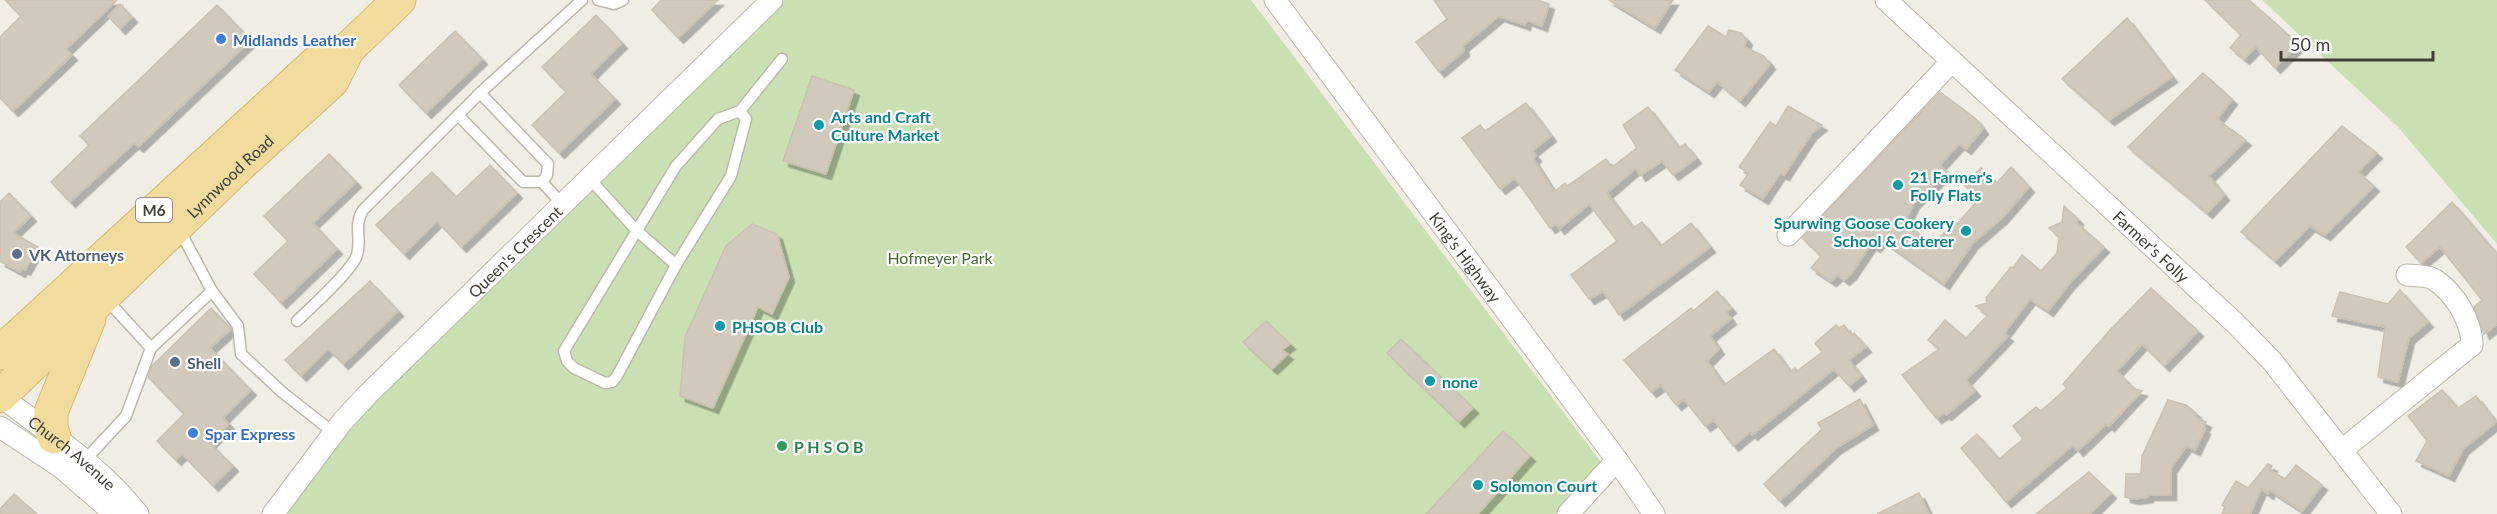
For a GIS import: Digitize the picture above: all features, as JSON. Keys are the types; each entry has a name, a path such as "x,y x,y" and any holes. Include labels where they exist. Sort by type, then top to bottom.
{"main road":[{"name":"Lynnwood Road","path":"0,396 332,81 348,49 399,0"},
{"name":"Lynnwood Road","path":"0,353 14,329 315,63 348,49"},
{"path":"54,437 51,428 51,412 99,302"}],"street":[{"name":"Queen's Crescent","path":"273,514 352,411 772,0"},
{"name":"King's Highway","path":"1275,0 1617,460 1654,514"},
{"name":"Farmer's Folly","path":"1886,0 2236,324 2272,361 2391,514"},
{"path":"1788,235 1952,61"},
{"path":"2342,450 2472,345 2472,334 2454,298 2433,278 2407,274"},
{"name":"Church Avenue","path":"0,396 85,460 117,489 138,514"},
{"name":"Church Avenue","path":"0,427 62,468 115,514"},
{"path":"1568,514 1617,460"}],"lane":[{"path":"297,321 357,256 356,224 363,210 458,114 582,0"},
{"path":"598,0 614,4 623,0"},
{"path":"740,111 746,119 732,176 676,265 612,382 605,384 574,368 567,361 564,351 676,166 718,119 740,111 782,59"},
{"path":"480,93 548,164 547,174 542,182"},
{"path":"458,114 523,182 542,182 563,205"},
{"path":"590,179 636,230 676,265"},
{"path":"177,226 212,291 238,326 240,332 238,346 246,360 334,433"},
{"path":"85,460 126,416 151,348 212,291"},
{"path":"99,302 151,348"}],"green space":[{"name":"Hofmeyer Park","path":"770,0 1251,0 1601,462 1556,514 279,514 334,433"},
{"path":"2262,0 2497,0 2497,244 2398,127"}],"building":[{"path":"5,0 117,0 66,49 72,55 13,111 0,98 0,37 21,16"},
{"path":"661,0 718,0 678,38 652,10"},
{"path":"1434,0 1537,0 1549,4 1542,26 1526,20 1525,25 1499,16 1463,46 1464,51 1439,72 1416,42 1447,19"},
{"path":"1609,0 1673,0 1655,28"},
{"path":"2205,0 2249,0 2299,44 2275,68 2256,47 2244,59 2230,48 2241,35"},
{"path":"120,4 132,17 120,29 108,16"},
{"path":"217,5 251,40 138,147 134,143 70,202 51,182 89,145 80,136"},
{"path":"596,15 622,43 591,74 615,99 559,153 532,125 566,92 542,67"},
{"path":"2127,18 2172,77 2109,120 2062,79"},
{"path":"1708,26 1726,37 1729,30 1741,33 1747,40 1744,47 1764,56 1770,64 1740,101 1717,82 1709,92 1675,70"},
{"path":"455,31 482,59 426,113 399,85"},
{"path":"2203,73 2232,99 2217,119 2246,140 2209,176 2224,195 2207,213 2128,147"},
{"name":"Arts and Craft Culture Market","path":"812,76 854,90 826,174 783,161"},
{"path":"1940,92 1975,118 1983,129 1966,149 1959,144 1940,165 1947,172 1914,203 1905,221 1932,245 1955,222 1957,224 1979,199 1964,185 1981,168 1997,183 2011,167 2029,187 2002,218 1972,244 1944,284 1882,240 1875,247 1871,244 1851,274 1844,280 1838,275 1831,281 1811,268 1821,256 1802,238"},
{"path":"1526,103 1551,136 1532,151 1536,156 1533,159 1554,192 1565,183 1567,186 1606,159 1612,167 1637,148 1623,125 1648,107 1679,148 1685,144 1696,158 1673,175 1662,161 1640,176 1636,168 1607,193 1633,228 1642,222 1661,246 1691,223 1710,247 1619,315 1603,291 1589,299 1571,275 1617,241 1589,204 1559,229 1556,224 1550,228 1515,178 1500,189 1462,138 1480,125 1485,131"},
{"path":"1788,106 1822,125 1811,134 1784,175 1780,173 1763,199 1740,185 1749,173 1739,167 1770,122 1776,126"},
{"path":"2342,126 2377,153 2358,172 2374,186 2325,235 2310,226 2275,261 2241,232"},
{"path":"329,154 356,182 313,223 337,249 281,303 254,274 288,241 264,216"},
{"path":"490,165 517,193 461,247 437,221 404,254 376,225 432,172 456,197"},
{"path":"9,193 31,216 13,233 38,247 25,270 22,268 20,272 0,261 0,202"},
{"path":"2452,202 2497,254 2497,324 2484,334 2474,307 2482,300 2440,247 2421,263 2406,247"},
{"path":"2064,206 2078,219 2077,223 2104,247 2068,285 2048,311 2030,299 2004,333 2008,336 1966,380 1975,391 1946,415 1944,413 1936,418 1902,375 1939,349 1928,340 1945,320 1966,338 1988,315 1976,306 1987,303 1986,298 2022,255 2041,271 2057,253 2059,237 2049,228 2062,222"},
{"name":"PHSOB Club","path":"752,224 777,234 789,277 772,314 758,307 713,408 680,396 685,337 726,246"},
{"path":"370,281 398,311 343,364 328,349 301,376 285,360"},
{"path":"2151,288 2198,331 2164,366 2142,344 2117,371 2135,389 2142,391 2109,426 2106,424 2078,451 2073,445 2006,502 1961,448 1977,434 1999,459 2023,439 2013,426 2036,407 2041,411 2067,388 2063,384"},
{"path":"2400,290 2428,322 2409,338 2398,382 2378,377 2385,327 2332,316 2340,292 2388,304"},
{"path":"1717,291 1731,308 1726,312 1731,319 1710,336 1719,349 1707,361 1724,385 1774,349 1790,372 1795,368 1797,371 1822,352 1815,343 1836,325 1839,328 1844,325 1852,336 1854,333 1866,347 1849,360 1861,376 1849,386 1834,369 1752,435 1750,432 1733,446 1714,420 1705,426 1684,399 1676,405 1661,385 1651,392 1624,360 1691,308 1693,311"},
{"path":"211,308 231,329 210,348 251,390 223,418 229,424 210,443 233,466 213,486 182,454 176,460 157,441 184,414 148,377 152,366"},
{"path":"1266,321 1290,344 1282,350 1288,354 1272,369 1243,342"},
{"name":"none","path":"1401,339 1473,408 1459,422 1387,353"},
{"path":"2442,390 2458,408 2476,396 2496,422 2463,449 2449,476 2416,461 2427,441 2408,416"},
{"path":"1860,399 1873,425 1836,448 1780,501 1764,484 1822,429 1818,423"},
{"path":"2168,400 2186,405 2196,413 2195,417 2206,422 2203,429 2205,429 2195,450 2186,446 2171,468 2171,495 2148,495 2148,497 2134,499 2125,497 2126,474 2141,474 2142,456"},
{"name":"Solomon Court","path":"1503,431 1530,456 1478,514 1426,514"},
{"path":"2268,464 2272,466 2270,470 2285,479 2296,465 2322,485 2302,511 2270,490 2268,494 2261,489 2250,514 2222,514 2225,507 2222,505 2236,481 2248,488"},
{"path":"2089,472 2111,493 2089,514 2036,514"},
{"path":"1919,493 1929,514 1877,514"},
{"path":"14,494 37,514 0,514 0,509"}],"place":[{"name":"Midlands Leather","path":"221,39"},
{"name":"Arts and Craft Culture Market","path":"819,125"},
{"name":"21 Farmer's Folly Flats","path":"1898,185"},
{"name":"Spurwing Goose Cookery School & Caterer","path":"1966,231"},
{"name":"VK Attorneys","path":"17,254"},
{"name":"PHSOB Club","path":"720,326"},
{"name":"Shell","path":"175,362"},
{"name":"none","path":"1430,381"},
{"name":"Spar Express","path":"193,433"},
{"name":"P H S O B","path":"782,446"},
{"name":"Solomon Court","path":"1478,485"}]}
